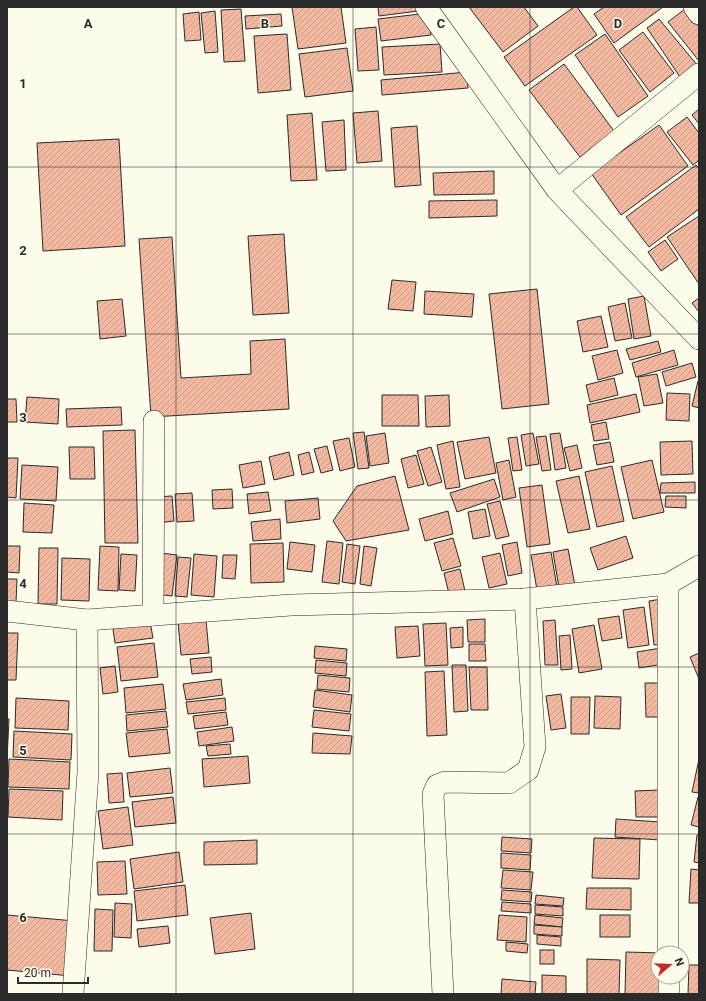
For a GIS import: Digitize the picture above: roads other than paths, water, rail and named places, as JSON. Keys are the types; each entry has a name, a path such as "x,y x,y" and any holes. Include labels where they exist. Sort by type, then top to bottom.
{"street":[{"path":"426,7 557,190 699,339"},
{"path":"694,7 699,14"},
{"path":"557,190 699,74"},
{"path":"153,615 154,421"},
{"path":"7,611 87,620 292,605 525,599 668,584 699,566"},
{"path":"668,584 668,945"},
{"path":"443,994 433,794 438,785 446,782 509,783 528,770 535,748 525,599"},
{"path":"73,994 88,772 87,620"}]}
